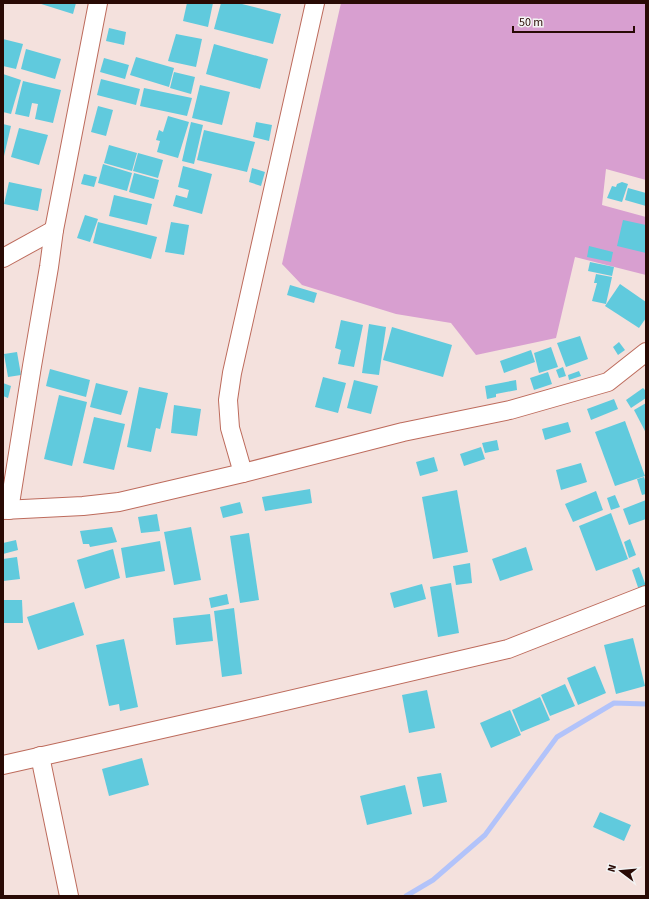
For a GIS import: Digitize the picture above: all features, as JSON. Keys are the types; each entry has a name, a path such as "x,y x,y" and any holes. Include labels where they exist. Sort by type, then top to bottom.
{"street":[{"path":"98,3 54,230 49,267 6,510 82,506 119,502 243,473 403,432 510,410 608,382 646,352"},
{"path":"243,473 230,428 228,400 232,373 315,3"},
{"path":"3,258 54,230"},
{"path":"3,765 508,649 646,595"},
{"path":"40,756 69,896"}],"shaded area":[{"path":"341,3 646,3 646,180 606,169 602,205 646,217 646,275 575,257 556,338 476,355 451,323 396,314 302,285 282,264"}],"building":[{"path":"38,3 76,3 73,14"},
{"path":"187,3 213,3 208,27 183,21"},
{"path":"221,3 238,3 281,14 273,44 214,29"},
{"path":"109,28 126,32 124,45 106,41"},
{"path":"176,34 202,39 196,67 168,61"},
{"path":"3,39 23,44 16,69 3,66"},
{"path":"214,44 268,59 260,89 206,74"},
{"path":"26,49 61,59 55,79 21,69"},
{"path":"136,57 174,68 169,87 130,75"},
{"path":"104,58 129,65 125,79 100,72"},
{"path":"174,72 195,77 191,94 170,88"},
{"path":"3,74 21,80 11,114 3,112"},
{"path":"101,79 140,89 136,105 97,95"},
{"path":"23,81 61,90 53,123 35,119 38,104 32,103 29,117 15,114"},
{"path":"200,85 230,92 222,125 192,118"},
{"path":"144,88 192,98 187,116 140,106"},
{"path":"98,106 113,110 106,136 91,132"},
{"path":"168,116 189,122 178,158 157,152 160,141 156,140 159,130 163,132"},
{"path":"191,122 203,125 194,164 182,161"},
{"path":"256,122 272,125 269,141 253,137"},
{"path":"3,124 11,126 4,156 3,156"},
{"path":"19,128 48,135 39,165 11,157"},
{"path":"204,130 255,142 247,172 197,160"},
{"path":"109,145 137,153 132,171 104,163"},
{"path":"138,153 163,160 158,178 133,171"},
{"path":"103,164 132,173 127,191 98,183"},
{"path":"183,166 212,174 202,214 173,206 176,195 187,198 189,190 178,187"},
{"path":"252,168 265,172 261,186 249,182"},
{"path":"134,173 159,180 154,199 129,192"},
{"path":"84,174 97,177 94,187 81,184"},
{"path":"9,182 42,189 38,211 4,204"},
{"path":"622,182 628,184 622,202 607,198 612,186 616,187 617,184"},
{"path":"628,188 646,193 646,206 625,200"},
{"path":"114,195 152,204 147,225 109,216"},
{"path":"85,215 98,219 90,242 77,238"},
{"path":"623,220 646,225 646,253 617,246"},
{"path":"98,222 157,237 151,259 93,243"},
{"path":"171,222 189,225 184,255 165,252"},
{"path":"589,246 613,252 611,262 587,257"},
{"path":"590,262 614,267 612,276 588,271"},
{"path":"596,274 612,277 606,304 592,301 597,283 594,283"},
{"path":"620,284 646,302 646,318 639,328 605,306"},
{"path":"290,285 317,293 314,303 287,295"},
{"path":"341,320 363,325 354,367 338,364 341,350 335,348"},
{"path":"369,324 386,327 379,375 362,373"},
{"path":"392,327 452,345 443,377 383,360"},
{"path":"580,336 588,359 566,367 557,343"},
{"path":"619,342 625,350 618,355 613,347"},
{"path":"551,347 558,367 539,373 534,353"},
{"path":"531,350 535,362 504,373 500,361"},
{"path":"17,352 21,375 8,377 4,354"},
{"path":"563,367 566,376 559,378 556,370"},
{"path":"50,369 90,380 86,397 46,386"},
{"path":"579,371 581,376 569,380 568,375"},
{"path":"548,372 552,384 534,390 530,378"},
{"path":"323,377 346,383 338,413 315,407"},
{"path":"354,380 378,386 371,414 347,408"},
{"path":"516,380 517,390 496,394 496,397 487,399 485,386"},
{"path":"3,383 11,386 8,398 3,396"},
{"path":"96,383 128,391 121,415 90,407"},
{"path":"139,387 168,393 160,429 156,428 151,452 127,447"},
{"path":"643,388 646,391 646,398 631,408 626,400"},
{"path":"59,395 87,402 72,466 44,459"},
{"path":"614,399 618,409 591,420 587,409"},
{"path":"646,403 646,433 634,410"},
{"path":"174,405 201,409 197,436 171,433"},
{"path":"94,417 125,424 114,470 83,463"},
{"path":"625,421 645,476 615,486 595,432"},
{"path":"568,422 571,432 545,440 542,429"},
{"path":"497,440 499,450 485,453 482,443"},
{"path":"481,447 485,459 464,466 460,454"},
{"path":"434,457 438,471 420,476 416,462"},
{"path":"581,463 587,482 561,490 556,470"},
{"path":"644,477 646,483 646,494 642,495 637,479"},
{"path":"310,489 312,503 265,511 262,497"},
{"path":"457,490 468,552 433,559 422,497"},
{"path":"596,491 603,510 573,522 565,504"},
{"path":"615,495 620,507 611,510 607,498"},
{"path":"646,500 646,519 629,525 623,509"},
{"path":"240,502 243,513 223,518 220,507"},
{"path":"611,513 628,559 596,571 579,526"},
{"path":"157,514 160,531 141,533 138,517"},
{"path":"112,527 117,542 90,547 89,544 83,544 80,531"},
{"path":"191,527 201,580 174,585 164,532"},
{"path":"249,533 259,600 240,603 230,536"},
{"path":"630,539 636,555 629,558 624,542"},
{"path":"16,540 18,550 3,554 3,543"},
{"path":"160,541 165,571 126,578 121,548"},
{"path":"526,547 533,570 500,581 492,559"},
{"path":"113,549 120,578 85,589 77,560"},
{"path":"17,557 20,579 3,581 3,559"},
{"path":"470,563 472,583 456,585 453,566"},
{"path":"639,567 646,586 646,591 640,593 632,570"},
{"path":"451,583 459,633 438,637 430,587"},
{"path":"422,584 426,599 394,608 390,593"},
{"path":"227,594 229,604 211,608 209,598"},
{"path":"3,600 22,600 23,623 3,623"},
{"path":"74,602 84,635 38,650 27,617"},
{"path":"234,608 242,674 222,677 214,611"},
{"path":"210,614 213,641 176,645 173,618"},
{"path":"633,638 645,686 616,694 604,645"},
{"path":"124,639 138,707 120,711 119,704 109,706 96,645"},
{"path":"595,666 606,693 578,705 567,678"},
{"path":"565,684 575,706 550,716 541,695"},
{"path":"427,690 435,728 409,733 402,695"},
{"path":"540,697 550,720 521,732 512,710"},
{"path":"510,710 521,735 491,748 480,723"},
{"path":"142,758 149,785 109,796 102,769"},
{"path":"441,773 447,802 423,807 417,777"},
{"path":"405,785 412,814 367,825 360,796"},
{"path":"600,812 631,825 624,841 593,827"}],"waterway":[{"path":"406,896 433,880 485,835 557,737 614,703 646,704"}]}
